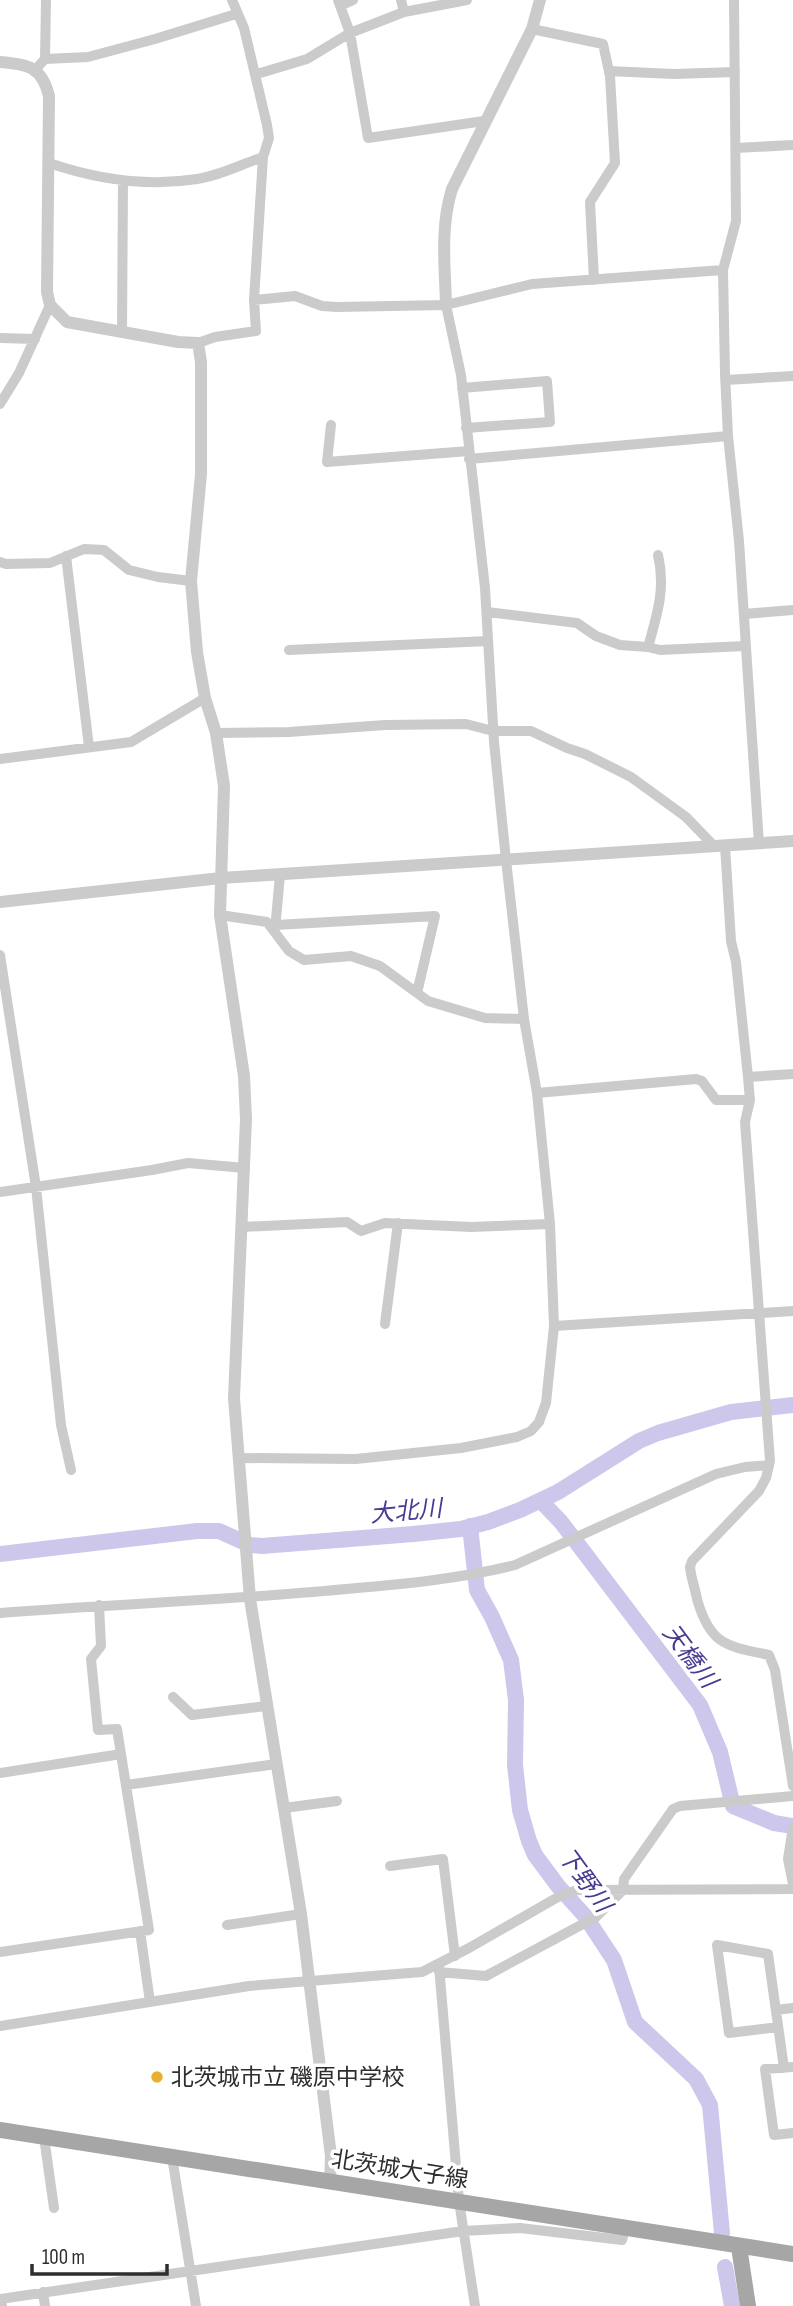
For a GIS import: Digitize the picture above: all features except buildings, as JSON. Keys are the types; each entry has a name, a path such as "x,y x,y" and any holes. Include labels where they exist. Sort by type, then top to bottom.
{"main road":[{"name":"北茨城大子線","path":"0,2130 793,2254"},
{"path":"739,2247 748,2306"}],"street":[{"path":"35,70 45,59 46,0"},
{"path":"0,62 21,63 35,70 45,81 49,96 47,292 50,305 67,322 178,342 198,343 215,337 256,331 254,300 263,157 269,138 257,75 244,28 232,0"},
{"path":"353,0 339,3 351,33 368,138 485,121"},
{"path":"401,0 404,12"},
{"path":"257,75 307,59 351,33 404,12 467,0"},
{"path":"240,1464 356,1459 461,1448 517,1437 531,1431 539,1422 547,1403 555,1326 550,1224 537,1093 524,1019 506,860 494,731 487,612 462,388 446,305 443,235 452,189 532,29 540,0"},
{"path":"734,0 736,220 723,270 726,380 759,844"},
{"path":"45,59 88,57 236,13"},
{"path":"532,29 603,44 609,71 615,163 590,202 594,280"},
{"path":"609,71 674,74 736,72"},
{"path":"736,148 793,145"},
{"path":"49,163 80,174 152,181 198,179 263,157"},
{"path":"122,332 123,180"},
{"path":"254,300 295,296 322,306 337,307 446,305 532,284 723,270"},
{"path":"0,404 50,305"},
{"path":"0,338 35,339"},
{"path":"198,343 201,362 201,474 191,581 197,652 205,698 216,733 224,786 220,915 244,1076 246,1119 234,1398 249,1595 301,1914 331,2156 330,2182"},
{"path":"726,380 793,376"},
{"path":"462,388 547,381 550,422 466,428"},
{"path":"331,425 327,462 469,455 728,436"},
{"path":"0,562 50,563 84,550 104,550 129,570 191,581"},
{"path":"648,647 661,601 662,571 658,555"},
{"path":"66,556 89,747"},
{"path":"744,614 793,610"},
{"path":"487,612 577,623 596,636 620,645 660,650 746,646"},
{"path":"289,650 488,641"},
{"path":"0,759 131,742 205,698"},
{"path":"216,733 466,724 494,731 531,731 632,777 720,846 736,962 750,1100 745,1122 769,1463 766,1478 759,1491 697,1556 690,1567 703,1620 712,1635 738,1649 769,1655 777,1680 793,1786"},
{"path":"0,902 221,878 793,841"},
{"path":"275,930 279,875"},
{"path":"220,915 267,922 289,951 304,960 351,956 380,966 428,1001 485,1018 524,1019"},
{"path":"275,930 435,916 417,993"},
{"path":"0,955 36,1187 61,1425 71,1471"},
{"path":"748,1077 793,1074"},
{"path":"537,1093 696,1079 702,1081 716,1100 750,1100"},
{"path":"0,1192 188,1163 245,1168"},
{"path":"242,1227 347,1222 361,1231 385,1223 471,1227 550,1224"},
{"path":"386,1324 398,1223"},
{"path":"555,1326 793,1311"},
{"path":"0,1613 390,1585 483,1572 515,1565 716,1474 769,1463"},
{"path":"0,1952 149,1930 117,1728 98,1730 91,1660 101,1646 99,1605"},
{"path":"173,1697 192,1715 266,1706"},
{"path":"0,1773 121,1754"},
{"path":"126,1785 276,1764"},
{"path":"0,2026 248,1986 409,1974 439,1968 486,1976 596,1917 623,1890 625,1878 673,1809 680,1806 793,1796"},
{"path":"284,1808 337,1801"},
{"path":"439,1968 455,1956 566,1894 596,1889 793,1886 788,1859 793,1826"},
{"path":"390,1867 443,1858 455,1956"},
{"path":"226,1925 301,1914"},
{"path":"140,1931 150,2002"},
{"path":"778,2027 729,2033 717,1945 768,1954 778,2027 789,2067 765,2069 774,2136 793,2133"},
{"path":"439,1968 458,2201 475,2306"},
{"path":"776,2010 793,2008"},
{"path":"44,2137 54,2208"},
{"path":"172,2157 196,2306"},
{"path":"0,2302 43,2292 463,2231 520,2228 622,2241 626,2227"},
{"path":"43,2292 45,2306"}],"waterway":[{"name":"大北川","path":"0,1554 197,1531 219,1531 250,1545 262,1546 461,1529 520,1510 558,1492 639,1441 658,1433 731,1412 793,1405"},
{"name":"天橋川","path":"541,1501 561,1522 700,1705 720,1752 733,1806 774,1823 793,1826"},
{"name":"下野川","path":"470,1526 477,1590 511,1660 516,1700 515,1765 520,1810 529,1841 535,1855 585,1916 614,1960 635,2022 696,2079 710,2105 722,2233"},
{"name":"下野川","path":"725,2267 732,2306"}],"place":[{"name":"北茨城市立 磯原中学校","path":"157,2077"}]}
